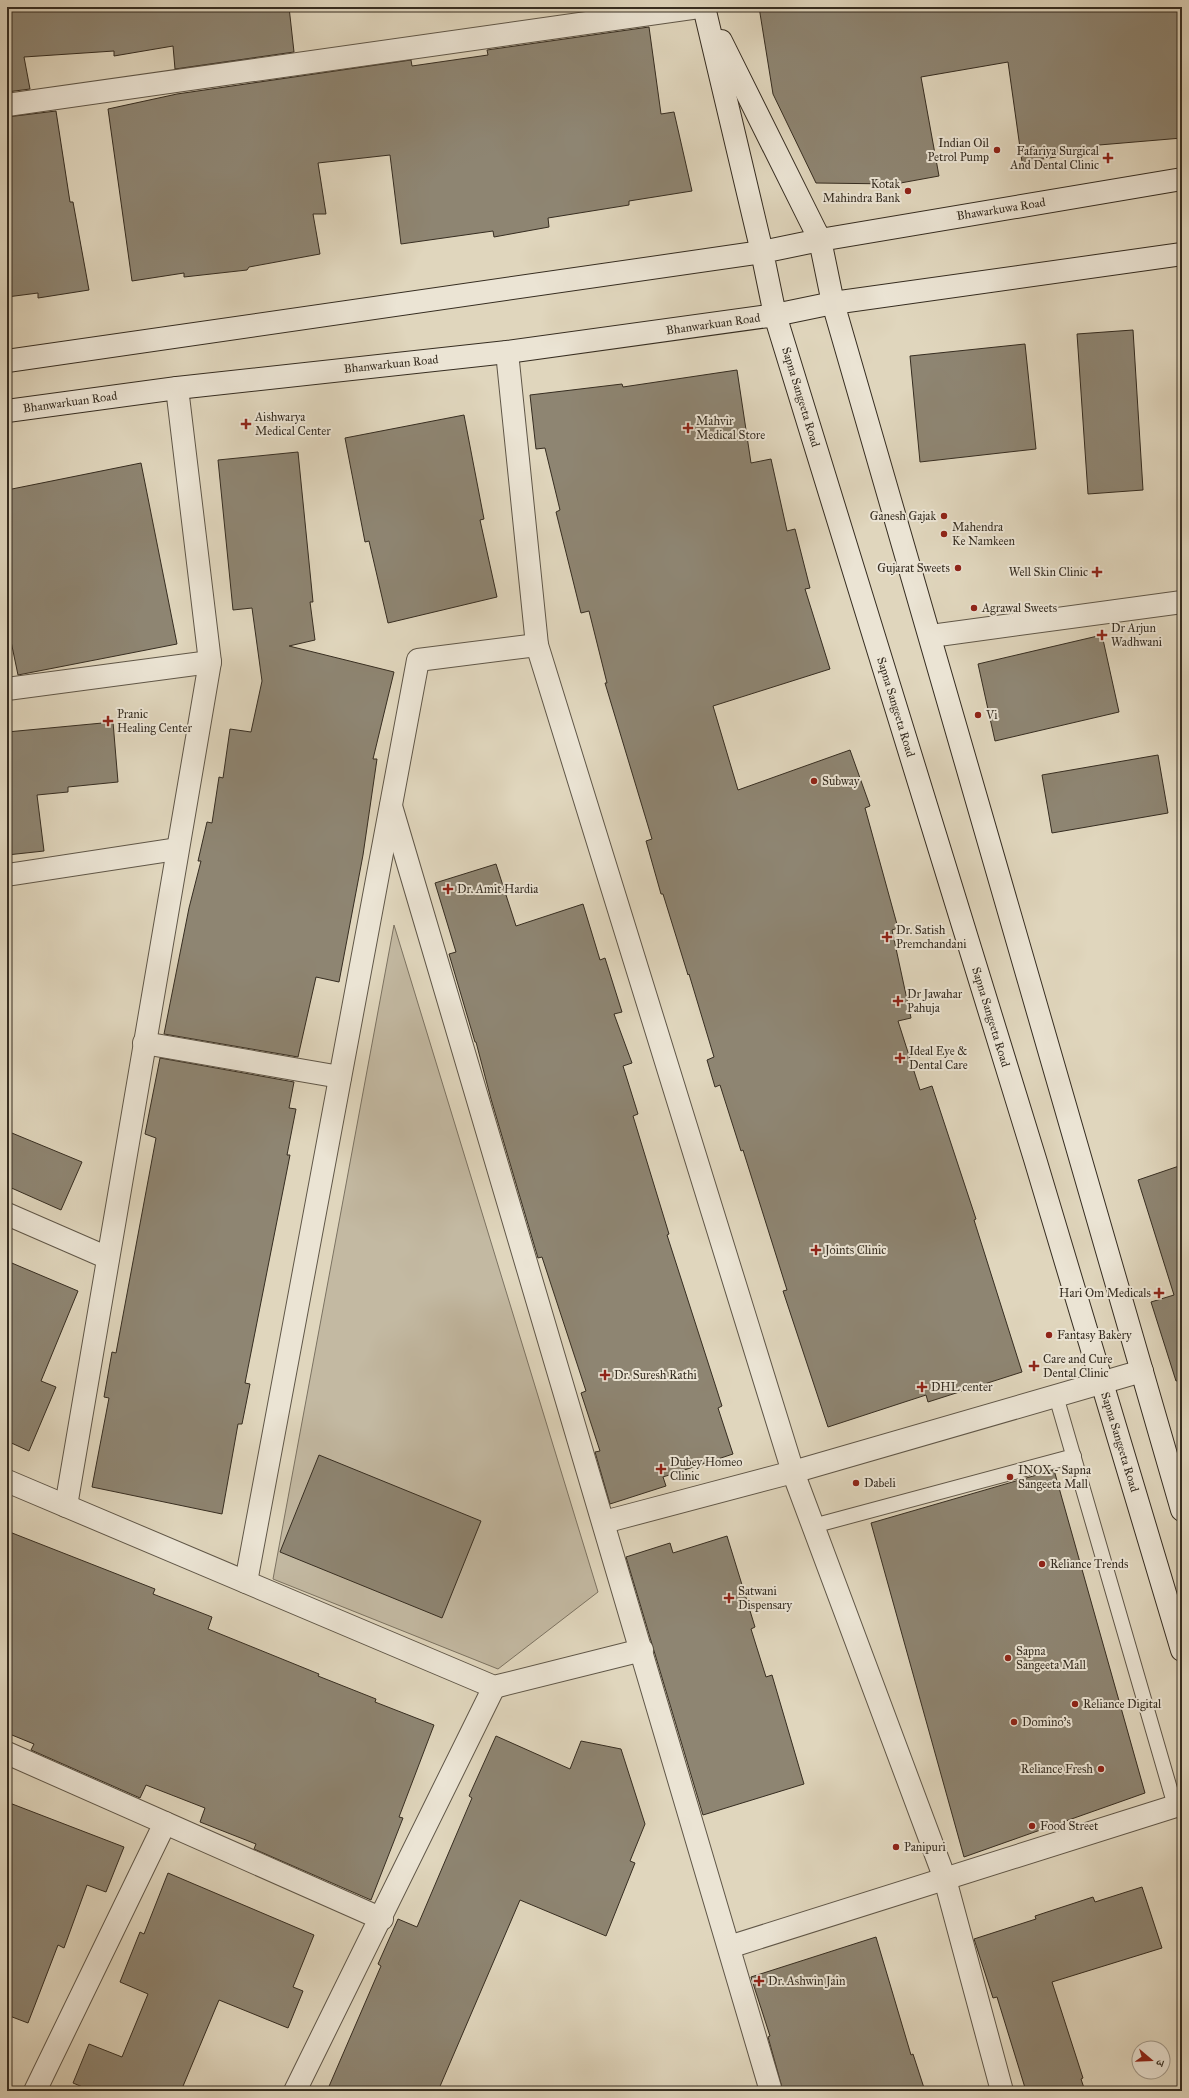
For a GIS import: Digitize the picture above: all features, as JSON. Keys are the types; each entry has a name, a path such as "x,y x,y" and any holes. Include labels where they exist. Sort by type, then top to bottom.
{"street":[{"path":"7,105 699,7"},
{"path":"704,7 820,240 833,303 931,636 1182,1510"},
{"name":"Sapna Sangeeta Road","path":"704,7 762,252 775,315 1102,1382 1182,1650"},
{"name":"Bhawarkuwa Road","path":"762,252 820,240 1182,179"},
{"path":"7,361 762,252"},
{"path":"833,303 1182,254"},
{"name":"Bhanwarkuan Road","path":"7,411 177,388 507,352 775,315 833,303"},
{"path":"507,352 537,645 793,1472 945,1879 1002,2091"},
{"path":"66,1506 210,662 177,388"},
{"path":"931,636 1182,602"},
{"path":"246,1582 418,660 537,645"},
{"path":"7,689 210,662"},
{"path":"391,806 642,1650 771,2091"},
{"path":"7,875 177,849"},
{"path":"144,1043 340,1077"},
{"path":"7,1214 108,1258"},
{"path":"604,1522 793,1472 1142,1371"},
{"path":"7,1481 494,1687 642,1650"},
{"path":"295,2091 382,1919 494,1687"},
{"path":"7,1753 382,1919"},
{"path":"729,1946 1178,1805"},
{"path":"35,2091 165,1823"}],"lane":[{"path":"1056,1396 1178,1805"},
{"path":"813,1526 1074,1456"}],"shaded area":[{"path":"394,925 598,1592 498,1669 273,1579"}],"building":[{"path":"7,7 289,7 294,52 175,69 173,46 114,56 114,51 24,57 30,89 7,92"},
{"path":"759,7 1182,7 1182,138 1099,145 1099,151 1056,155 1056,157 1022,162 1008,62 921,77 939,176 895,184 816,183 773,94"},
{"path":"649,27 661,114 674,112 692,191 629,201 629,205 548,218 549,227 494,237 493,231 401,244 390,155 318,163 326,214 313,214 320,254 249,267 247,270 184,277 184,273 132,281 108,109 177,94 411,60 412,66 488,55 487,50"},
{"path":"56,111 70,202 73,202 89,290 38,298 38,293 7,297 7,117"},
{"path":"1133,330 1143,490 1088,494 1077,334"},
{"path":"1025,344 1036,449 920,462 910,356"},
{"path":"737,370 751,463 771,459 787,531 795,529 810,588 805,589 830,669 713,706 738,790 850,750 870,806 865,808 898,928 892,930 911,1018 898,1021 920,1090 932,1086 976,1219 974,1220 1022,1372 928,1402 926,1395 828,1427 783,1291 787,1290 743,1150 741,1151 720,1085 715,1087 707,1060 714,1057 663,894 661,894 646,841 652,839 605,683 607,683 589,611 581,613 556,512 560,510 545,448 536,449 530,395 622,384 623,387"},
{"path":"464,415 484,519 480,520 497,597 388,623 369,541 365,542 345,438"},
{"path":"298,452 313,602 310,602 315,640 289,646 394,672 373,759 377,759 363,855 339,982 316,977 298,1057 164,1034 189,908 201,861 198,861 207,822 212,823 219,777 223,778 230,729 251,732 262,681 252,608 233,610 218,460"},
{"path":"141,463 177,644 18,675 7,622 7,490"},
{"path":"1102,635 1119,712 995,741 978,664"},
{"path":"113,722 118,782 68,787 68,792 37,795 44,851 7,855 7,802 10,801 7,766 7,732"},
{"path":"1158,755 1168,813 1052,833 1042,775"},
{"path":"496,864 516,926 583,904 600,960 605,958 622,1012 614,1014 632,1063 623,1066 638,1114 633,1116 669,1234 667,1235 722,1406 718,1408 733,1454 663,1477 666,1486 610,1504 595,1452 600,1451 581,1393 586,1391 542,1257 538,1258 449,954 456,952 435,883"},
{"path":"160,1058 294,1082 289,1108 296,1109 287,1155 290,1155 245,1383 250,1384 242,1424 238,1424 222,1514 92,1487 109,1398 104,1397 112,1352 116,1353 156,1138 145,1134"},
{"path":"7,1131 82,1162 61,1210 7,1186"},
{"path":"1182,1165 1182,1380 1176,1381 1151,1302 1174,1295 1138,1180"},
{"path":"7,1261 78,1291 41,1381 56,1387 29,1451 7,1441"},
{"path":"319,1455 481,1521 442,1618 280,1552"},
{"name":"Sapna Sangeeta Mall","path":"1054,1470 1145,1793 964,1857 871,1523"},
{"path":"7,1531 155,1589 153,1594 212,1617 208,1629 319,1674 318,1676 376,1699 375,1702 434,1725 399,1817 403,1818 371,1900 254,1849 256,1844 200,1822 205,1808 146,1785 140,1798 31,1750 34,1744 7,1733"},
{"path":"727,1536 755,1627 751,1629 766,1677 772,1675 804,1784 703,1815 626,1557 670,1543 673,1553"},
{"path":"496,1736 570,1769 581,1741 621,1749 645,1824 630,1861 635,1863 606,1936 520,1900 438,2091 327,2091 381,1966 378,1964 398,1919 417,1927 472,1798 469,1796"},
{"path":"7,1802 124,1847 106,1892 87,1885 64,1948 58,1945 28,2023 7,2015"},
{"path":"168,1873 314,1935 293,1987 303,1991 288,2028 219,2000 181,2091 92,2091 73,2083 89,2044 122,2057 148,1994 120,1982 140,1932 144,1934"},
{"path":"1142,1887 1162,1948 1052,1982 1083,2078 1081,2079 1085,2091 1026,2091 997,1997 993,1998 974,1939 1036,1919 1035,1916 1093,1897 1095,1902"},
{"path":"876,1937 911,2055 913,2054 925,2091 783,2091 768,2037 770,2036 751,1977"}],"place":[{"name":"Indian Oil Petrol Pump","path":"997,150"},
{"name":"Fafariya Surgical And Dental Clinic","path":"1108,158"},
{"name":"Kotak Mahindra Bank","path":"908,191"},
{"name":"Aishwarya Medical Center","path":"246,424"},
{"name":"Mahvir Medical Store","path":"688,428"},
{"name":"Ganesh Gajak","path":"944,516"},
{"name":"Mahendra Ke Namkeen","path":"944,534"},
{"name":"Gujarat Sweets","path":"958,568"},
{"name":"Well Skin Clinic","path":"1097,572"},
{"name":"Agrawal Sweets","path":"974,608"},
{"name":"Dr Arjun Wadhwani","path":"1102,635"},
{"name":"Vi","path":"978,715"},
{"name":"Pranic Healing Center","path":"108,721"},
{"name":"Subway","path":"814,781"},
{"name":"Dr. Amit Hardia","path":"448,889"},
{"name":"Dr. Satish Premchandani","path":"887,937"},
{"name":"Dr Jawahar Pahuja","path":"898,1001"},
{"name":"Ideal Eye & Dental Care","path":"900,1058"},
{"name":"Joints Clinic","path":"816,1250"},
{"name":"Hari Om Medicals","path":"1159,1293"},
{"name":"Fantasy Bakery","path":"1049,1335"},
{"name":"Care and Cure Dental Clinic","path":"1034,1366"},
{"name":"Dr. Suresh Rathi","path":"605,1375"},
{"name":"DHL center","path":"922,1387"},
{"name":"Dubey Homeo Clinic","path":"661,1469"},
{"name":"INOX - Sapna Sangeeta Mall","path":"1010,1477"},
{"name":"Dabeli","path":"856,1483"},
{"name":"Reliance Trends","path":"1042,1564"},
{"name":"Satwani Dispensary","path":"729,1598"},
{"name":"Sapna Sangeeta Mall","path":"1008,1658"},
{"name":"Reliance Digital","path":"1075,1704"},
{"name":"Domino's","path":"1014,1722"},
{"name":"Reliance Fresh","path":"1101,1769"},
{"name":"Food Street","path":"1032,1826"},
{"name":"Panipuri","path":"896,1847"},
{"name":"Dr. Ashwin Jain","path":"759,1981"}]}
